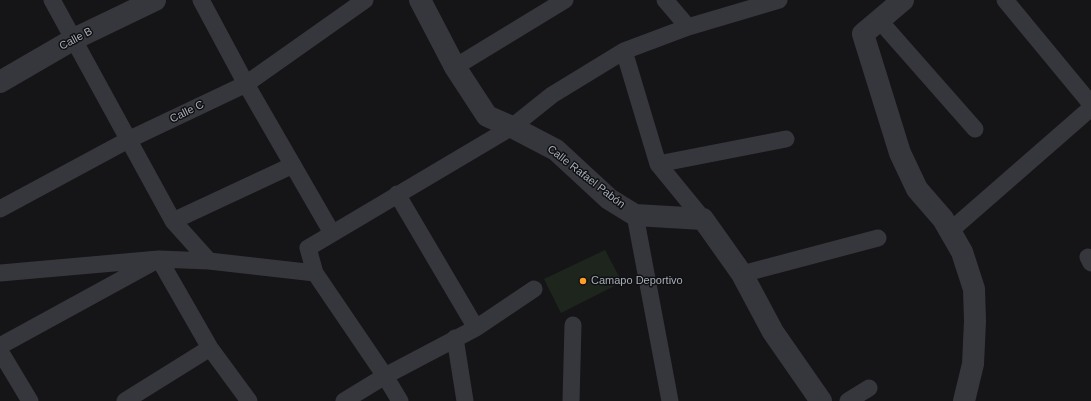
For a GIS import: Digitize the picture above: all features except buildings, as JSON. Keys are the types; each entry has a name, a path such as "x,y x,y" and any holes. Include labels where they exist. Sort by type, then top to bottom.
{"street":[{"path":"52,0 173,222 209,261"},
{"name":"Calle B","path":"0,82 74,39 155,0"},
{"path":"201,0 246,84 332,232"},
{"name":"Calle C","path":"0,209 128,140 246,84 365,0"},
{"name":"Calle Rafael Pabón","path":"420,0 455,67 487,116 556,150 610,199 635,215 703,219"},
{"path":"455,67 565,0"},
{"path":"665,0 688,27"},
{"path":"400,401 385,376 315,273 308,248 332,232 512,127 552,95 624,51 688,27 779,0"},
{"path":"903,0 863,34 900,154 917,189 943,219 962,252 974,289 975,321 973,364 964,401"},
{"path":"1005,0 1091,104"},
{"path":"879,20 975,129"},
{"path":"624,51 658,164 703,219 742,274 773,332 821,401"},
{"path":"950,231 1091,108"},
{"path":"658,164 786,139"},
{"path":"173,222 293,165"},
{"path":"397,194 476,328"},
{"path":"635,215 670,401"},
{"path":"742,274 878,238"},
{"path":"0,273 159,259 209,261 315,273"},
{"path":"0,346 159,259"},
{"path":"159,259 210,348 249,401"},
{"path":"344,401 385,376 476,328 534,289"},
{"path":"571,401 573,326"},
{"path":"455,338 465,401"},
{"path":"125,401 210,348"},
{"path":"0,351 30,401"},
{"path":"848,401 869,388"}],"shaded area":[{"name":"Camapo Deportivo","path":"605,250 622,282 561,313 544,279"}],"place":[{"name":"Camapo Deportivo","path":"583,281"}]}
